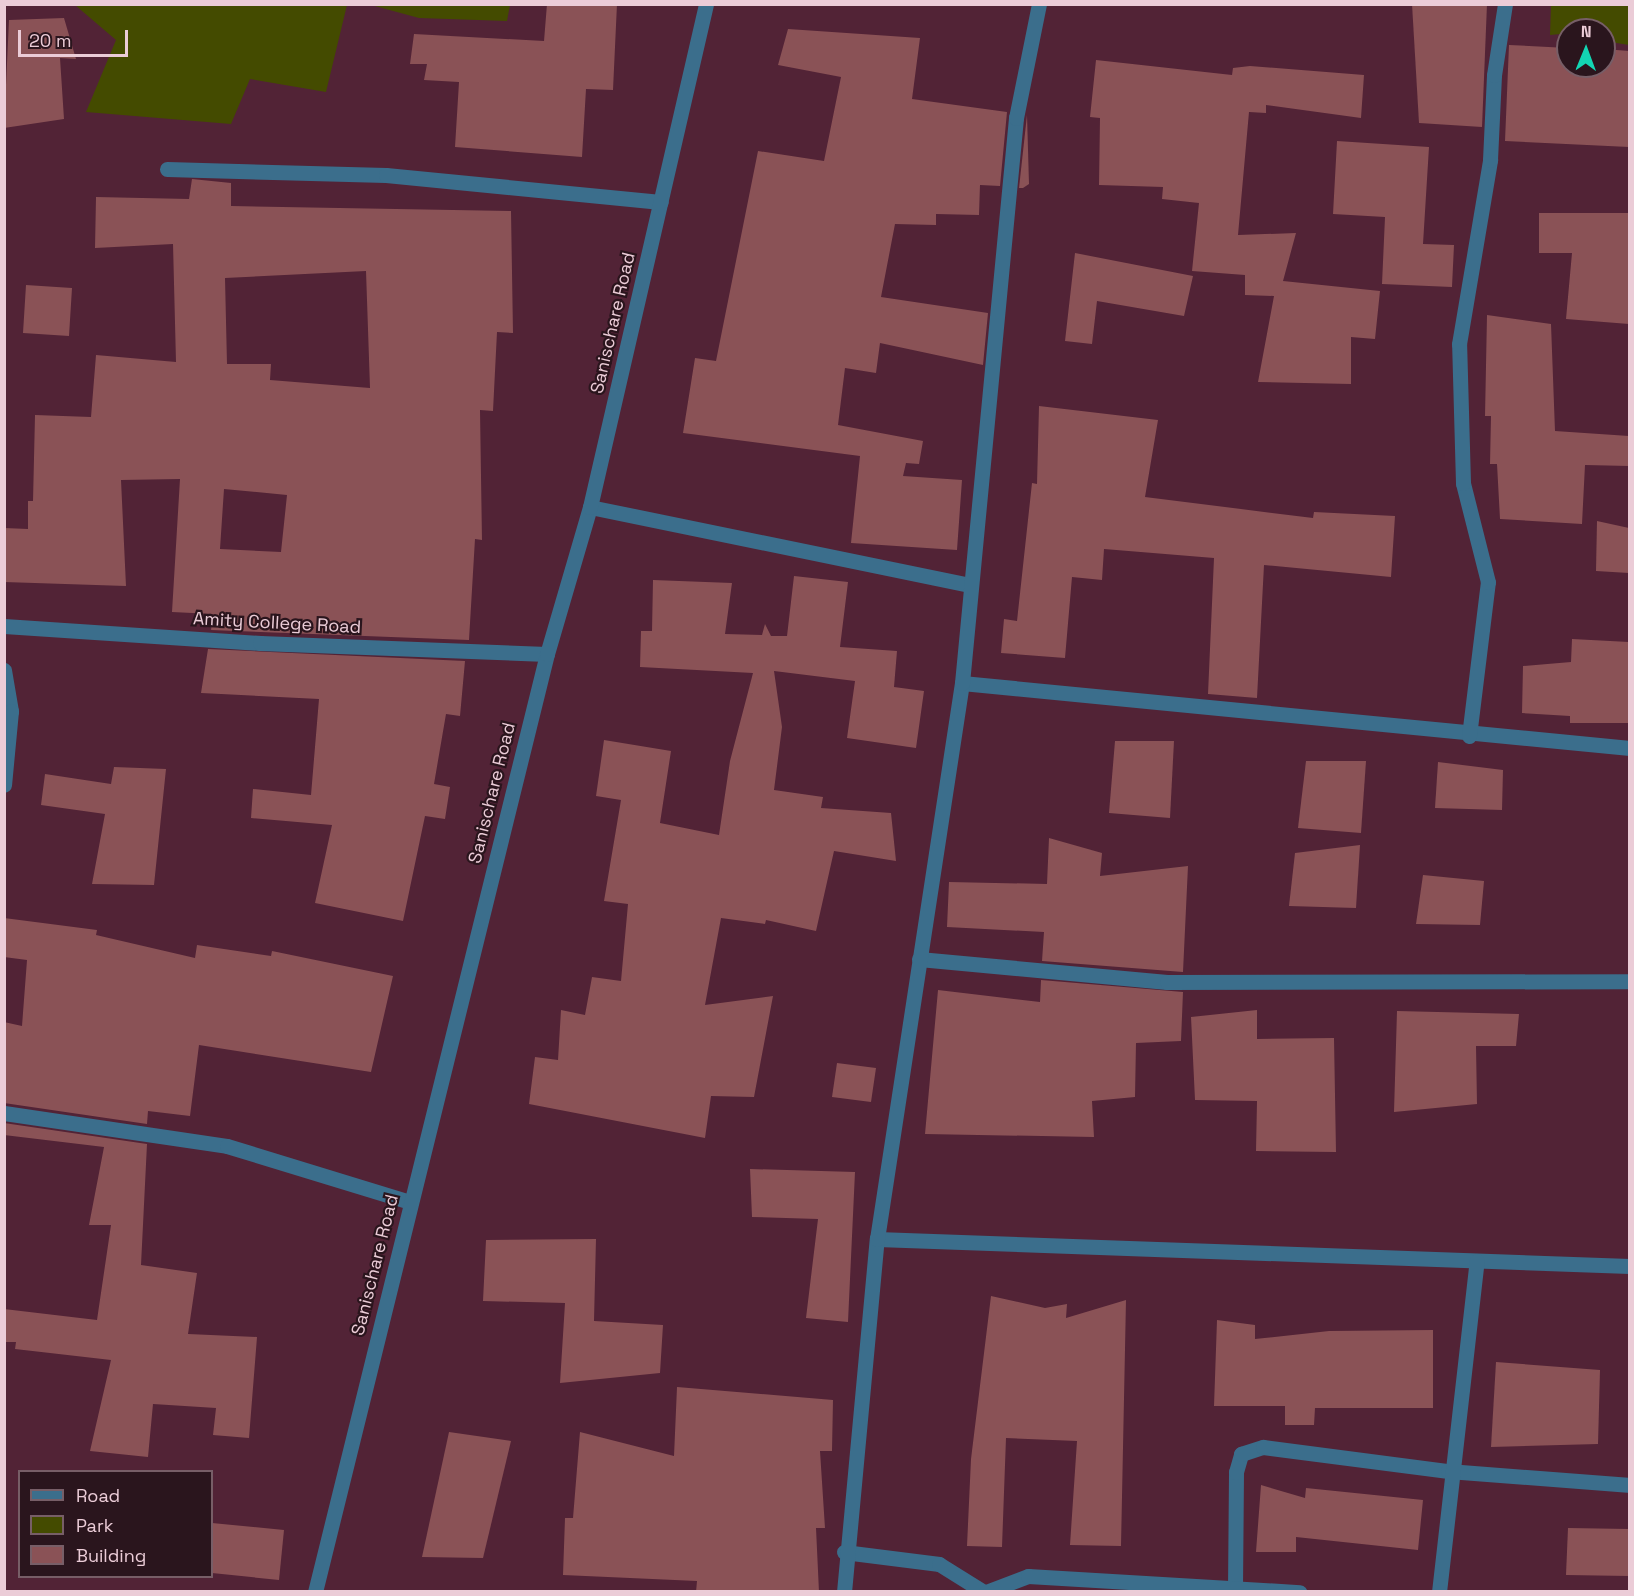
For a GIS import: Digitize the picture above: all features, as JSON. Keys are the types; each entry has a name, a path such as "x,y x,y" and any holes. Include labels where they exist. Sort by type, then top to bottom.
{"street":[{"name":"Sanischare Road","path":"315,1592 547,654 590,507 706,4"},
{"path":"844,1592 844,1552 877,1239 962,683 969,585 1016,118 1039,4"},
{"path":"1469,736 1488,582 1463,483 1459,344 1491,160 1494,75 1505,4"},
{"path":"167,169 386,175 661,202"},
{"path":"590,507 969,585"},
{"name":"Amity College Road","path":"4,626 260,643 547,654"},
{"path":"4,670 10,711 4,785"},
{"path":"962,683 1469,736 1629,748"},
{"path":"919,958 1167,982 1629,981"},
{"path":"4,1113 227,1146 410,1202"},
{"path":"877,1239 1629,1266"},
{"path":"1439,1592 1448,1471 1477,1261"},
{"path":"1235,1588 1236,1472 1241,1454 1263,1447 1448,1471 1629,1485"},
{"path":"844,1552 939,1564 985,1592 1028,1576 1300,1592"}],"green space":[{"path":"75,5 347,5 326,92 250,79 231,124 86,112 116,40"},
{"path":"371,5 510,5 507,21 419,18"},
{"path":"1551,5 1629,5 1629,45 1616,43 1616,18 1556,18 1556,34 1550,35"}],"building":[{"path":"547,4 617,4 613,90 586,89 582,157 455,147 459,82 424,80 427,64 410,64 414,34 544,41"},
{"path":"1412,4 1487,4 1482,127 1419,123"},
{"path":"64,18 76,59 60,58 64,119 4,128 9,20"},
{"path":"788,29 920,38 912,99 1007,112 1000,186 980,185 979,215 936,214 936,225 895,224 881,297 988,313 983,365 880,343 876,373 845,368 838,425 923,441 919,464 906,463 903,476 962,480 957,550 851,543 860,456 683,433 695,358 716,361 758,151 824,161 841,77 778,65"},
{"path":"1509,45 1556,47 1556,78 1616,78 1616,50 1629,51 1629,147 1505,141"},
{"path":"1096,60 1232,75 1233,68 1250,66 1364,75 1361,118 1266,105 1266,113 1249,112 1238,235 1296,233 1283,281 1380,291 1375,339 1351,337 1351,384 1258,382 1274,296 1245,295 1245,275 1192,271 1199,203 1162,199 1163,187 1099,185 1100,118 1090,117"},
{"path":"1027,115 1029,184 1019,188"},
{"path":"1337,141 1429,147 1423,244 1454,245 1452,287 1382,284 1385,217 1333,214"},
{"path":"192,179 231,183 231,206 511,211 513,333 497,332 493,411 480,410 482,540 475,539 469,640 211,630 213,614 172,612 180,479 121,480 126,586 4,582 4,528 28,529 28,501 33,501 35,415 91,417 96,355 176,362 173,244 95,248 96,197 189,199","holes":["366,271 370,388 270,380 271,364 227,364 225,278","224,489 287,495 281,552 220,549"]},
{"path":"1539,213 1629,213 1629,324 1566,319 1572,253 1539,253"},
{"path":"1075,253 1193,276 1184,316 1097,301 1092,344 1065,341"},
{"path":"26,285 72,288 69,336 23,333"},
{"path":"1487,315 1551,324 1555,431 1629,436 1629,466 1585,465 1582,524 1500,519 1497,464 1490,464 1491,416 1485,416"},
{"path":"1039,406 1158,420 1145,497 1313,518 1314,512 1395,516 1391,577 1264,565 1257,698 1208,694 1214,558 1104,549 1102,580 1072,577 1065,658 1001,653 1004,619 1017,621 1032,483 1037,484"},
{"path":"1597,521 1629,528 1629,573 1596,571"},
{"path":"794,576 848,582 840,647 897,651 894,687 924,691 916,748 847,738 855,681 774,671 782,727 774,790 823,797 821,808 891,813 896,861 834,851 816,931 766,920 765,924 721,918 705,1005 773,996 754,1097 711,1096 705,1138 529,1104 535,1057 558,1060 561,1010 585,1015 592,977 621,981 628,904 604,901 621,800 596,796 604,740 671,751 660,823 719,835 730,761 753,673 640,667 641,631 652,631 653,580 732,583 725,634 762,635 765,624 771,636 787,636"},
{"path":"1572,639 1629,642 1629,723 1570,723 1570,716 1522,713 1523,666 1571,662"},
{"path":"208,649 465,661 460,716 446,714 434,784 450,787 445,819 425,816 403,921 315,903 332,825 251,818 253,789 311,795 319,699 201,693"},
{"path":"1115,741 1174,741 1170,818 1109,813"},
{"path":"1306,761 1366,761 1361,833 1298,828"},
{"path":"1438,762 1503,770 1502,810 1435,808"},
{"path":"114,767 166,769 154,885 92,884 105,814 41,805 45,774 111,784"},
{"path":"1049,838 1102,853 1100,876 1188,866 1183,972 1042,961 1044,932 947,927 949,882 1047,884"},
{"path":"1360,845 1356,908 1289,906 1295,853"},
{"path":"1423,875 1484,881 1480,925 1416,924"},
{"path":"4,918 97,930 96,935 195,958 197,945 271,956 272,951 393,976 371,1072 199,1045 190,1116 148,1111 147,1124 4,1103 4,1022 22,1026 27,960 4,957"},
{"path":"1041,980 1183,992 1181,1041 1136,1043 1135,1097 1092,1101 1094,1137 925,1134 938,990 1040,1002"},
{"path":"1257,1010 1257,1039 1334,1038 1336,1152 1256,1151 1257,1101 1195,1100 1191,1017"},
{"path":"1397,1011 1519,1014 1516,1046 1476,1046 1477,1104 1394,1112"},
{"path":"837,1063 876,1068 871,1102 832,1097"},
{"path":"4,1123 147,1144 141,1265 197,1273 188,1334 257,1337 249,1438 213,1435 216,1408 153,1404 148,1457 90,1451 111,1360 15,1349 16,1342 4,1342 4,1309 97,1320 111,1225 89,1225 104,1147 4,1135"},
{"path":"750,1169 855,1172 848,1322 806,1318 818,1219 752,1217"},
{"path":"596,1239 594,1321 663,1325 660,1373 560,1383 565,1303 483,1301 486,1240"},
{"path":"991,1296 1045,1308 1067,1304 1066,1318 1126,1300 1121,1546 1070,1545 1077,1441 1006,1438 1002,1547 967,1546 971,1459"},
{"path":"1217,1320 1255,1325 1255,1339 1329,1331 1433,1330 1433,1408 1315,1408 1314,1425 1285,1425 1285,1406 1214,1406"},
{"path":"1496,1362 1600,1370 1598,1444 1491,1447"},
{"path":"677,1387 833,1400 832,1451 820,1451 825,1528 816,1528 819,1592 696,1592 697,1581 563,1575 565,1518 573,1518 580,1432 674,1456"},
{"path":"449,1432 511,1441 483,1558 422,1557"},
{"path":"1261,1485 1305,1498 1306,1488 1423,1500 1418,1550 1296,1537 1296,1552 1256,1552"},
{"path":"213,1523 284,1530 279,1580 213,1573"},
{"path":"1568,1528 1629,1529 1629,1576 1566,1575"}]}
